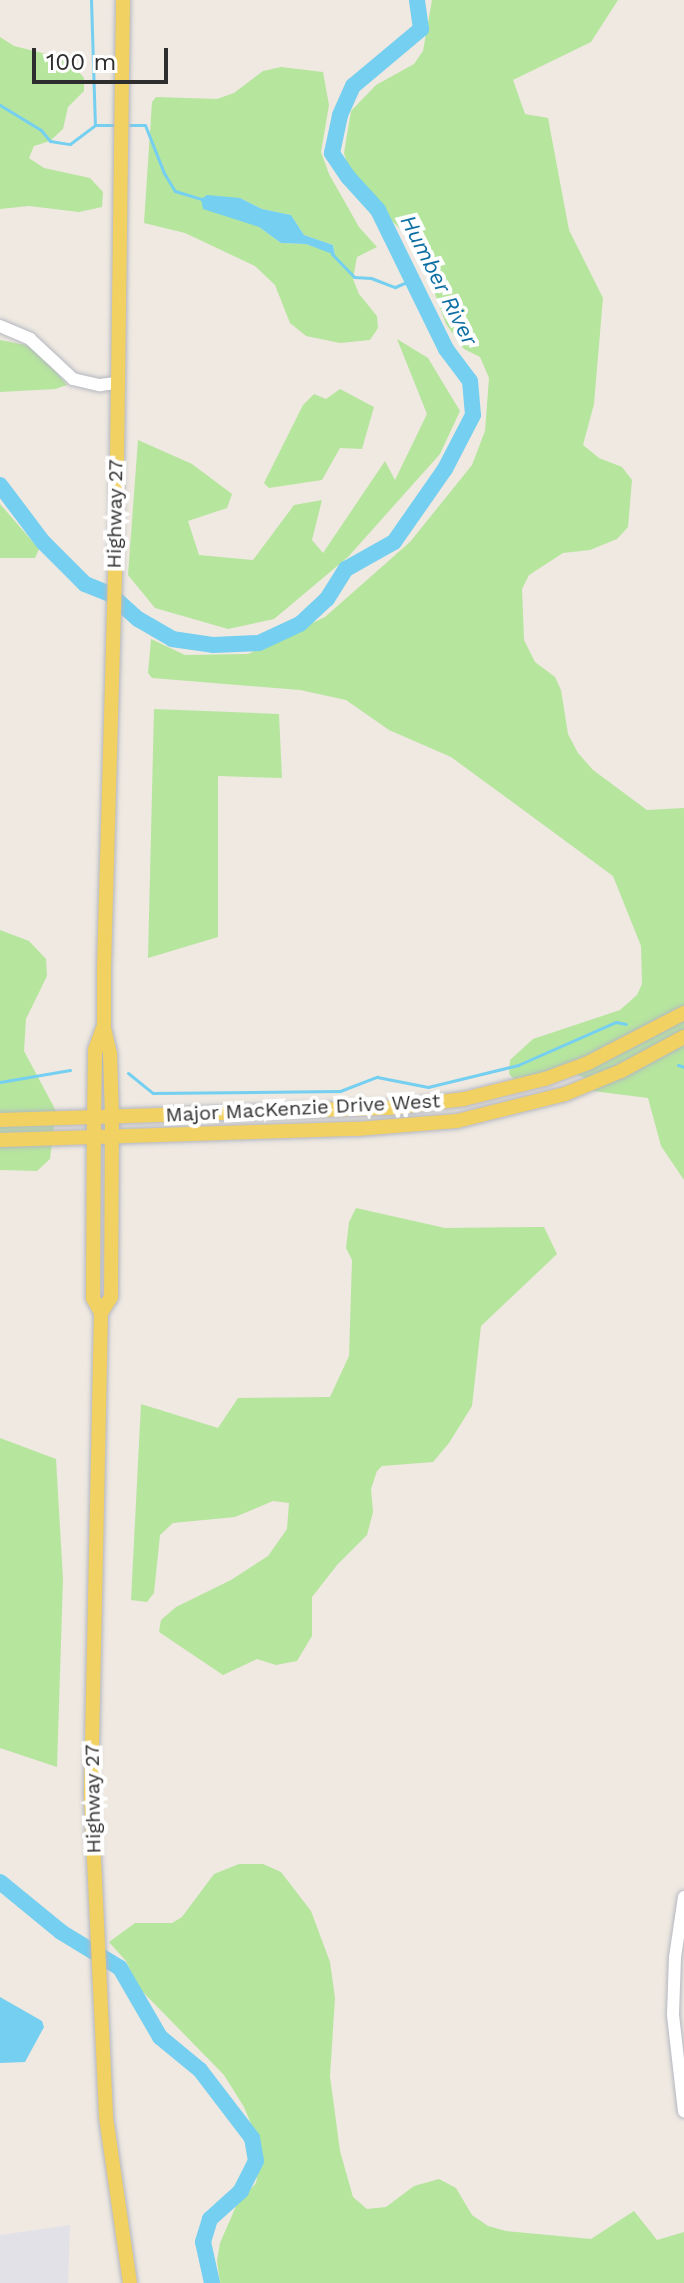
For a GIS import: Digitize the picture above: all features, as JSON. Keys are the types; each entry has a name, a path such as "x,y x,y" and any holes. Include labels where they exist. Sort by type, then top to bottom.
{"main road":[{"name":"Highway 27","path":"101,1313 111,1297 112,1116 110,1053 104,1028 116,538 123,0"},
{"name":"Major MacKenzie Drive West","path":"0,1120 389,1108 464,1099 545,1079 588,1063 684,1013"},
{"name":"Highway 27","path":"104,1028 95,1050 93,1298 101,1313 92,1765 98,1990 106,2117 130,2283"},
{"name":"Major MacKenzie Drive West","path":"0,1140 357,1129 457,1121 565,1094 621,1071 684,1037"}],"street":[{"path":"0,326 30,339 73,379 100,385 116,383"},
{"path":"684,1897 675,1957 673,2015 684,2111"}],"shaded area":[{"path":"70,2225 68,2283 0,2283 0,2235"}],"green space":[{"path":"432,0 618,0 591,42 513,80 525,114 548,118 569,230 603,298 594,404 583,445 599,458 622,467 632,480 628,527 617,539 590,550 563,553 529,575 522,589 524,640 535,662 555,677 561,690 568,734 578,753 593,770 647,810 684,808 684,1180 661,1146 648,1098 593,1091 587,1079 573,1073 515,1080 509,1074 510,1060 533,1039 620,1010 637,995 642,984 641,946 613,876 451,757 389,730 346,700 300,690 152,678 148,673 151,639 185,655 248,654 325,617 410,542 472,465 485,431 489,378 480,357 464,349 446,324 417,245 370,200 349,170 344,153 351,111 376,85 414,64 423,51"},
{"path":"0,37 14,46 54,56 75,67 84,78 84,91 68,107 63,129 50,141 34,146 29,158 44,168 90,178 103,192 102,207 79,212 29,206 0,209"},
{"path":"281,67 323,72 329,105 321,152 329,174 359,227 377,247 357,257 353,279 359,294 377,316 378,328 370,340 340,343 306,336 290,323 275,285 255,266 185,233 144,223 152,102 156,97 217,99 234,93 263,71","holes":["240,198 262,209 291,215 304,235 333,245 335,254 306,244 281,243 259,227"]},
{"path":"397,339 428,358 460,411 440,454 348,557 274,619 228,629 155,608 128,575 138,440 192,464 232,494 227,508 188,521 199,555 253,560 294,505 322,500 312,540 323,553 385,461 395,480 427,414"},
{"path":"0,340 26,345 41,354 67,385 55,389 0,392"},
{"path":"340,389 374,407 362,449 340,448 322,480 269,488 264,483 303,405 314,394 326,399"},
{"path":"0,504 39,549 35,558 0,558"},
{"path":"154,709 279,714 282,778 218,776 218,937 148,958"},
{"path":"0,930 29,941 46,959 47,976 26,1019 24,1051 56,1111 50,1159 37,1171 0,1170"},
{"path":"356,1208 445,1228 544,1227 557,1254 481,1326 472,1406 449,1443 433,1462 382,1466 377,1471 371,1489 373,1512 367,1535 337,1565 312,1597 312,1636 297,1661 276,1665 257,1659 223,1675 159,1632 161,1620 176,1607 231,1580 268,1556 287,1529 289,1503 273,1501 235,1517 173,1523 160,1535 154,1593 147,1602 131,1600 141,1404 218,1428 238,1398 330,1397 349,1356 352,1260 346,1248 349,1222"},
{"path":"0,1438 56,1459 63,1579 57,1767 0,1748"},
{"path":"239,1864 263,1864 281,1872 311,1911 330,1962 335,1998 330,2076 340,2151 353,2197 367,2209 386,2207 414,2186 439,2179 456,2188 472,2215 488,2226 506,2231 591,2239 634,2211 657,2240 684,2232 684,2283 220,2283 217,2261 220,2243 237,2204 256,2183 262,2150 244,2107 224,2075 139,1988 126,1961 109,1942 135,1923 172,1923 182,1917 214,1874"}],"water":[{"path":"207,195 240,198 262,209 291,215 304,235 333,245 335,255 306,244 281,243 259,227 203,209 201,199"},
{"path":"0,1997 42,2021 44,2027 25,2062 0,2063"}],"waterway":[{"path":"91,0 95,124"},
{"name":"Humber River","path":"0,485 43,542 85,584 110,594 138,619 172,639 213,645 259,643 300,624 327,599 346,569 394,542 445,469 473,415 470,381 446,349 378,210 348,177 332,153 340,115 353,86 421,29 417,0"},
{"path":"0,105 41,130 50,141 70,144 95,125 114,125"},
{"path":"130,125 145,125 164,173 175,191 201,199"},
{"path":"332,254 354,277 371,278 395,287 414,279"},
{"path":"128,1073 153,1093 340,1091 377,1077 428,1087 518,1065 616,1022 626,1024"},
{"path":"678,1065 684,1067"},
{"path":"0,1082 70,1070"},
{"name":"Humber River","path":"0,1882 61,1932 120,1968 160,2037 200,2070 252,2138 256,2161 241,2191 210,2219 203,2242 212,2283"}]}
